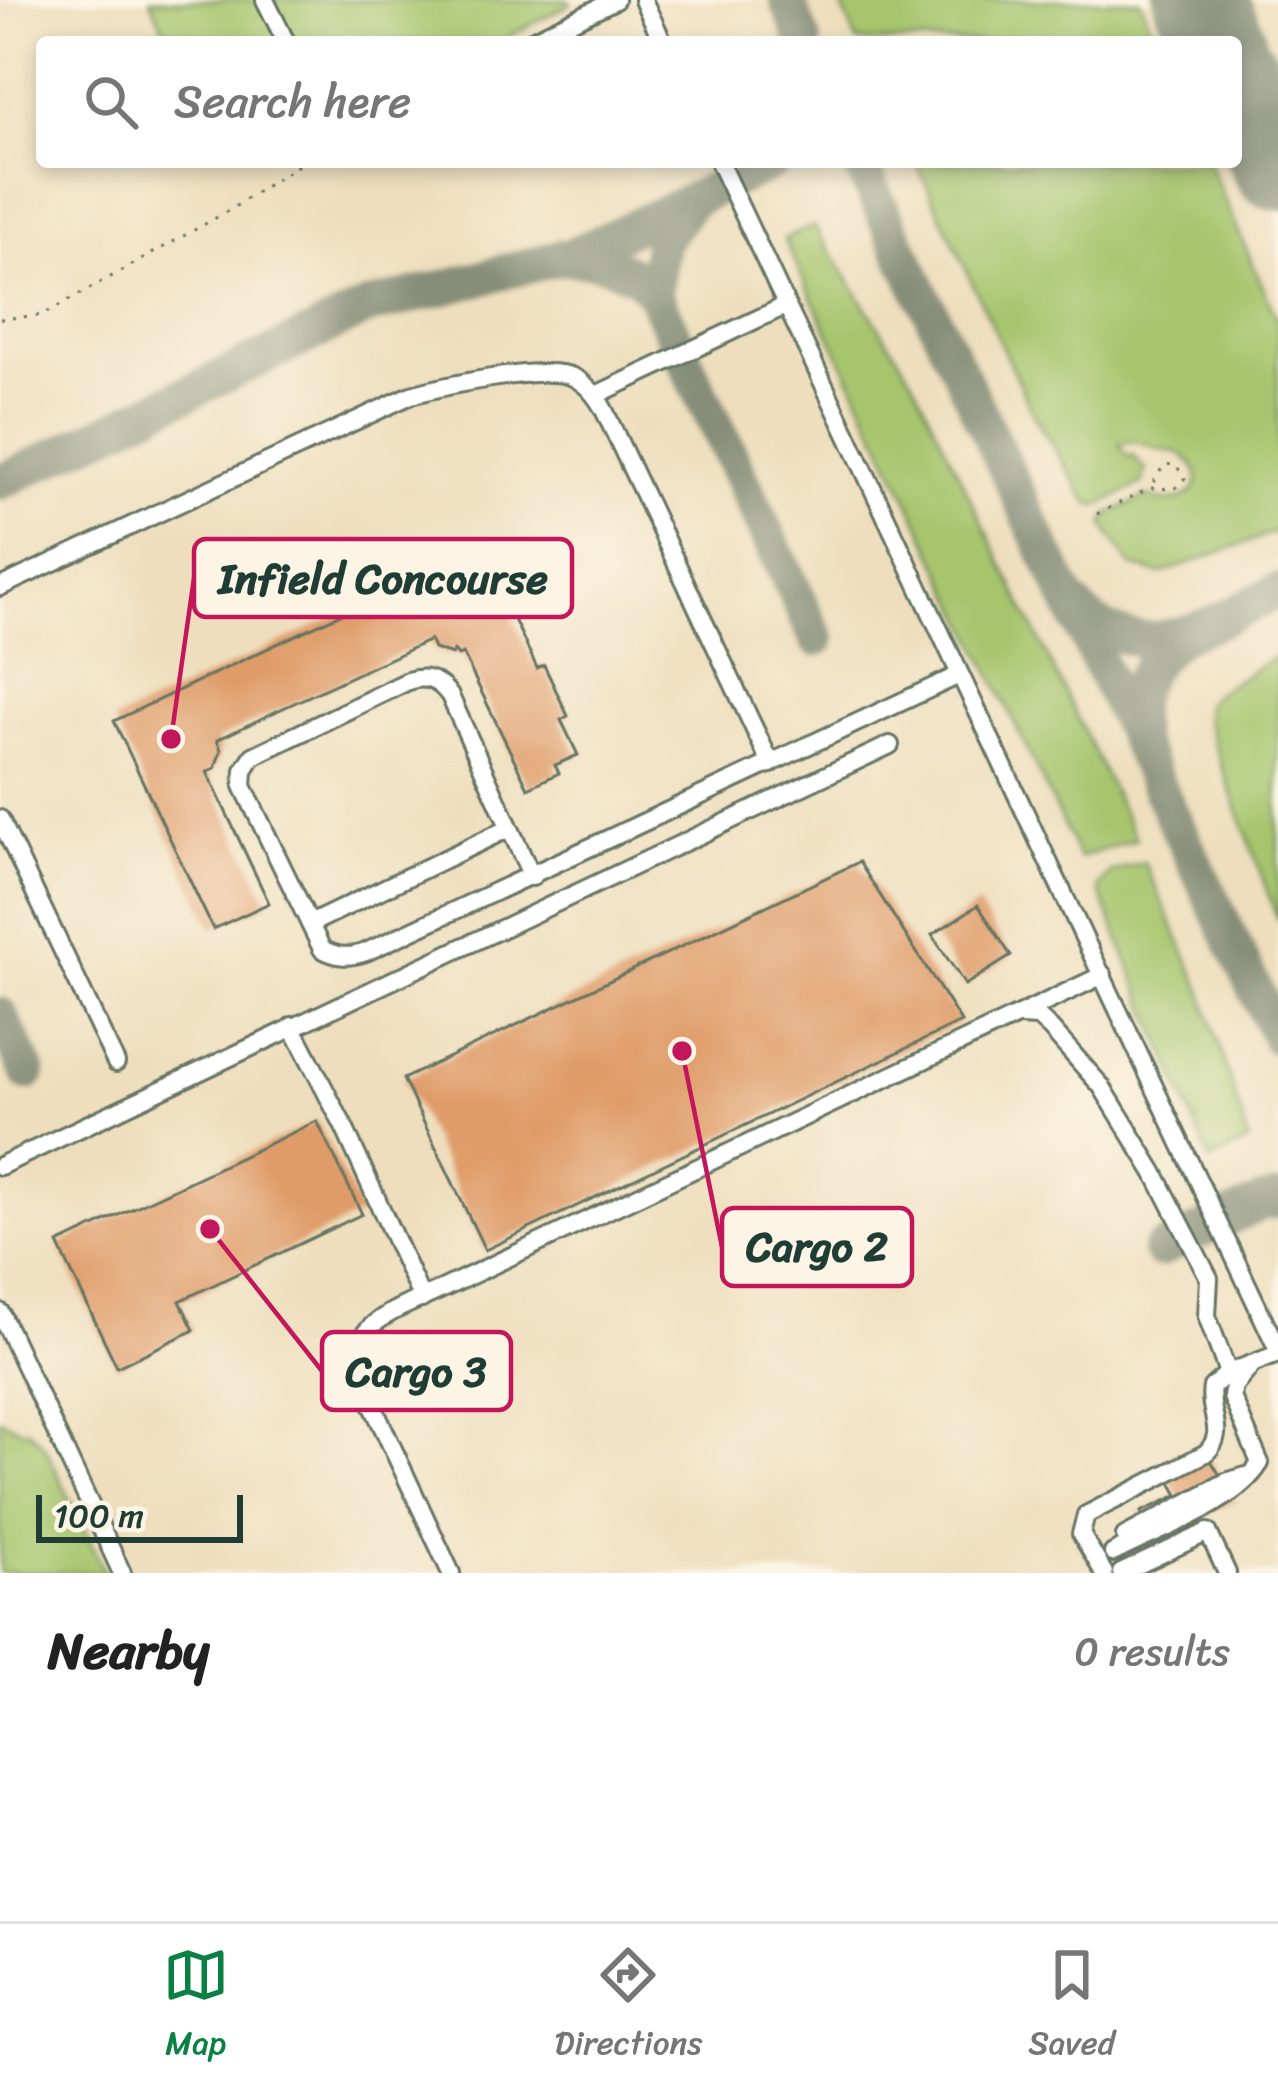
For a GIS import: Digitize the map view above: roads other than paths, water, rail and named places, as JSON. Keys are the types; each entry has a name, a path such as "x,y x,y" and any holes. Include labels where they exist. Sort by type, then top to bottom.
{"street":[{"path":"266,0 283,36"},
{"path":"541,36 615,0"},
{"path":"643,0 659,36"},
{"path":"722,168 1278,1352 1228,1373 1212,1387 1210,1398 1219,1428 1217,1442 1206,1453 1086,1514 1081,1534 1107,1573"},
{"path":"596,395 785,306"},
{"path":"0,587 411,395 473,381 560,374 573,377 596,395 771,764"},
{"path":"532,877 444,687 427,678 388,690 253,756 244,770 243,787 322,949 355,956 532,877 959,675"},
{"path":"0,1166 890,745"},
{"path":"0,819 116,1063"},
{"path":"310,924 509,828"},
{"path":"452,1573 354,1363 363,1333 422,1299 1103,975"},
{"path":"1018,1016 1038,1018 1089,1072 1154,1172 1209,1278 1207,1316 1228,1373"},
{"path":"292,1026 422,1299"},
{"path":"0,1312 122,1573"},
{"path":"1107,1573 1117,1541 1226,1482 1253,1474 1260,1463 1232,1397 1239,1377 1252,1365"},
{"path":"1121,1573 1208,1532 1227,1573"}],"place":[{"name":"Infield Concourse","path":"171,739"},
{"name":"Cargo 2","path":"682,1051"},
{"name":"Cargo 3","path":"210,1229"}]}
